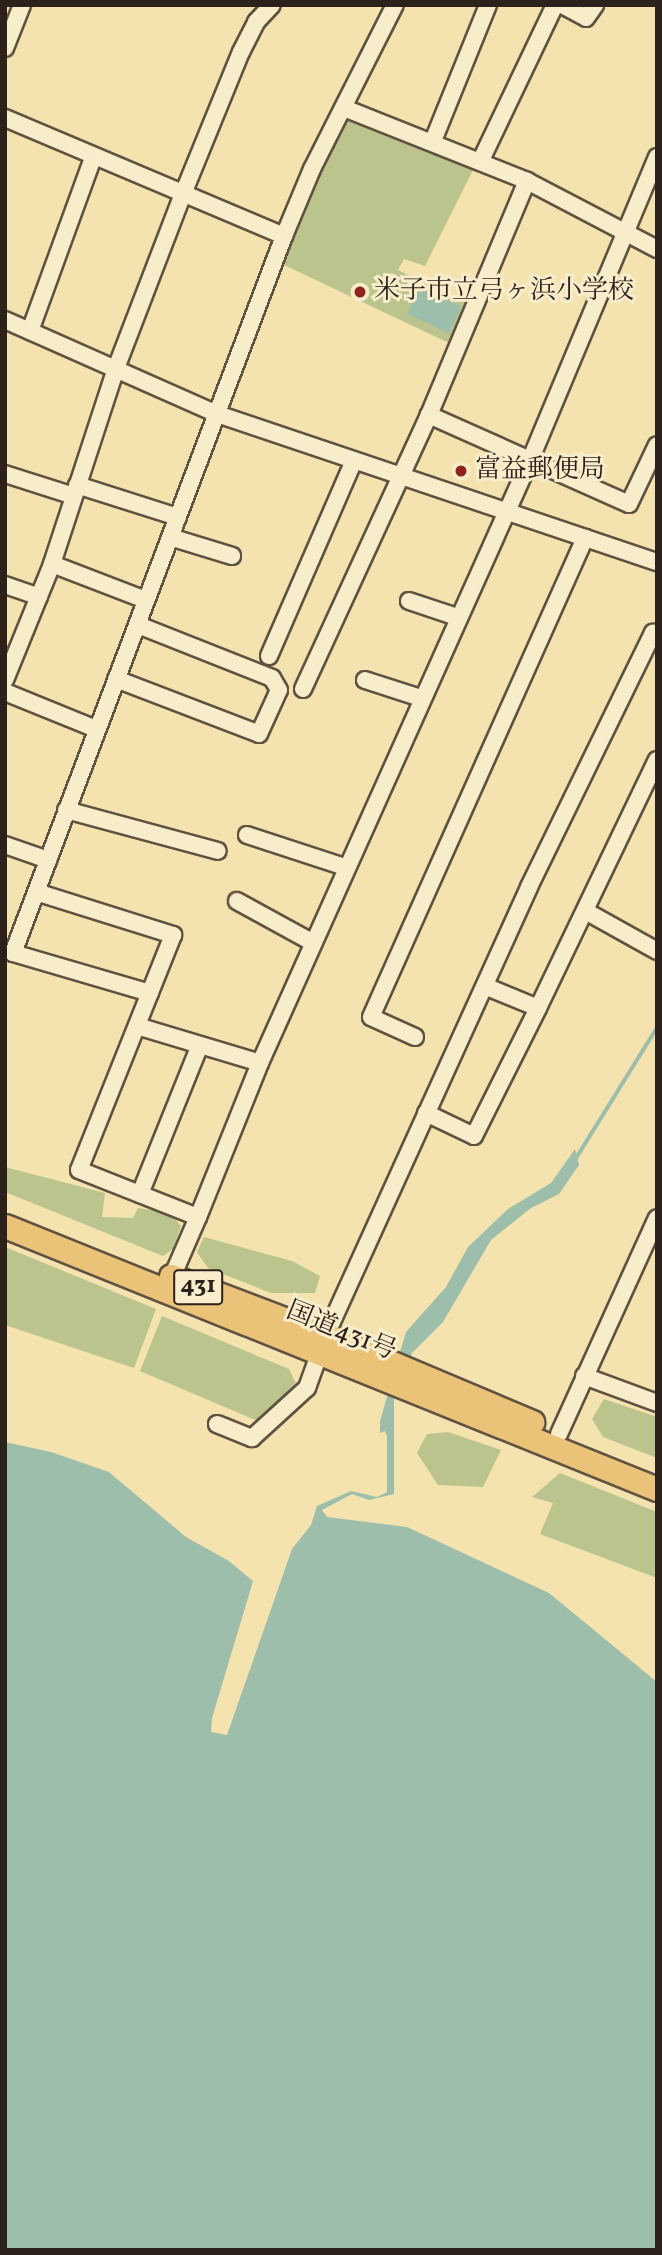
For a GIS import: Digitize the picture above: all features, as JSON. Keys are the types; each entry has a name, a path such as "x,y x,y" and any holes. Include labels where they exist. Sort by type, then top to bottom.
{"highway":[{"name":"国道431号","path":"5,1211 172,1277 322,1344"},
{"name":"国道431号","path":"5,1226 322,1344 657,1489"},
{"name":"国道431号","path":"396,1374 559,1434 657,1474"}],"street":[{"path":"5,48 22,5"},
{"path":"5,680 10,652 39,597 52,564 115,371 183,194 241,52 256,22 272,5"},
{"path":"150,993 13,953 284,236 396,5"},
{"path":"433,141 488,5"},
{"path":"481,160 555,5"},
{"path":"562,5 586,18 596,5"},
{"path":"344,108 481,160 657,248"},
{"path":"5,118 93,158 284,236"},
{"path":"172,1277 312,942 504,511 530,460 657,156"},
{"path":"30,331 93,158"},
{"path":"303,689 429,415 527,181"},
{"path":"5,320 217,414 400,479 657,562"},
{"path":"429,415 629,504 657,445"},
{"path":"269,656 353,463"},
{"path":"5,474 178,517"},
{"path":"170,537 232,556"},
{"path":"415,1037 371,1017 585,538"},
{"path":"52,564 146,600"},
{"path":"5,585 39,597"},
{"path":"409,601 457,617"},
{"path":"116,679 259,734 279,690 272,678 138,625"},
{"path":"217,1424 252,1438 307,1388 322,1344 426,1113 487,987 529,887 653,633 657,635"},
{"path":"365,680 421,698"},
{"path":"5,692 96,729"},
{"path":"426,1113 474,1136 587,912 657,760"},
{"path":"66,810 218,851"},
{"path":"247,835 345,867"},
{"path":"5,845 48,860"},
{"path":"36,892 173,935 79,1170 198,1217"},
{"path":"237,901 312,942"},
{"path":"587,912 657,951"},
{"path":"487,987 538,1008"},
{"path":"137,1026 260,1063"},
{"path":"140,1194 199,1046"},
{"path":"559,1434 657,1218"},
{"path":"584,1376 657,1403"}],"green space":[{"path":"355,116 475,166 425,266 404,259 398,270 469,304 451,344 282,264 300,213 343,121"},
{"path":"5,1167 105,1193 102,1217 133,1218 138,1208 170,1213 181,1226 173,1249 163,1256 5,1192"},
{"path":"204,1237 292,1261 320,1276 315,1293 271,1293 208,1268 197,1252"},
{"path":"5,1247 156,1309 134,1368 5,1325"},
{"path":"162,1316 289,1369 296,1384 258,1421 140,1371"},
{"path":"604,1399 657,1417 657,1458 603,1437 592,1419"},
{"path":"448,1432 501,1450 483,1487 438,1485 417,1453 427,1434"},
{"path":"560,1473 657,1512 657,1578 540,1534 553,1503 532,1497"}],"shaded area":[{"path":"420,287 461,307 449,333 407,314"},
{"path":"575,1149 579,1165 559,1194 531,1208 491,1240 443,1322 412,1353 394,1399 394,1494 369,1500 352,1494 322,1510 327,1517 407,1527 549,1593 657,1682 657,2250 5,2250 5,1442 51,1452 109,1472 186,1537 229,1561 253,1581 212,1718 211,1732 227,1735 292,1549 311,1525 317,1506 351,1491 377,1497 387,1492 387,1437 385,1431 380,1433 380,1421 406,1332 446,1287 468,1247 508,1209 551,1183"}],"waterway":[{"path":"575,1160 657,1028"}],"place":[{"name":"米子市立弓ヶ浜小学校","path":"360,292"},
{"name":"富益郵便局","path":"461,471"}]}
